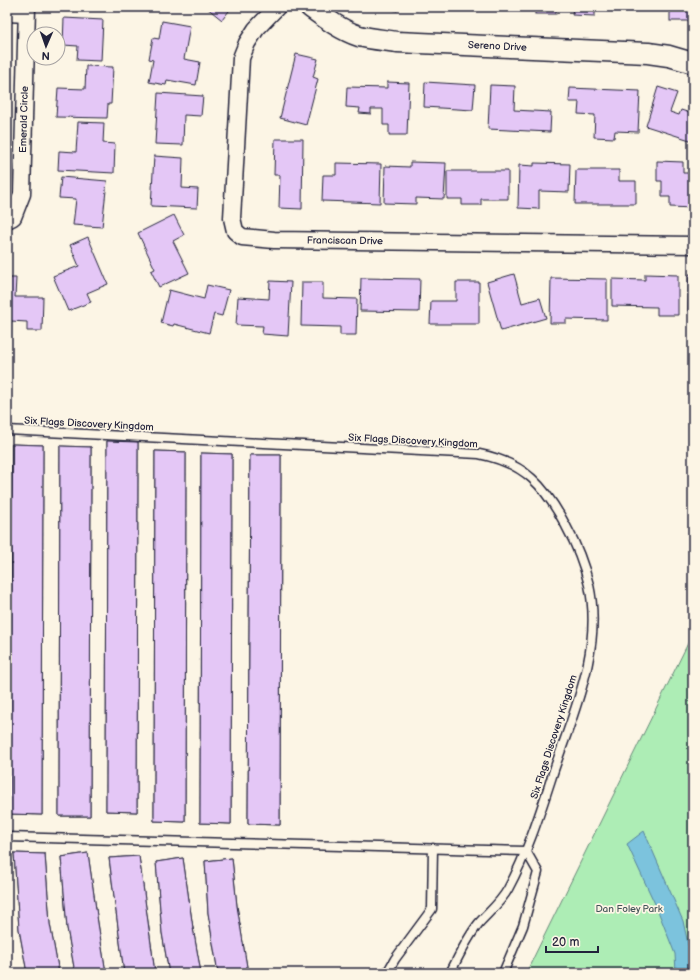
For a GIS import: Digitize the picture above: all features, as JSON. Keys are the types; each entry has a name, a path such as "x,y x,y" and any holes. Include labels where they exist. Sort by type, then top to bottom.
{"street":[{"name":"Franciscan Drive","path":"277,7 256,29 247,43 241,58 232,218 235,231 242,237 274,240 693,245"},
{"name":"Sereno Drive","path":"310,7 340,28 358,36 377,39 405,42 648,53 670,56 693,63"},
{"name":"Emerald Circle","path":"7,13 27,10 22,194 13,217 7,220"}],"lane":[{"name":"Six Flags Discovery Kingdom","path":"7,430 479,454 490,456 508,463 525,472 538,482 562,519 585,569 589,587 592,629 590,651 579,696 526,851 505,895 471,934 450,973"},
{"path":"7,837 526,851 538,872 523,926 503,973"},
{"path":"387,973 432,909 433,848"}],"green space":[{"name":"Dan Foley Park","path":"693,633 693,973 526,973"}],"water":[{"path":"644,831 683,921 690,953 692,973 676,973 675,954 656,906 627,844"}],"building":[{"path":"206,7 232,7 222,20"},
{"path":"388,7 400,7 397,11"},
{"path":"501,7 501,8 473,8"},
{"path":"535,7 556,7 556,14 535,14"},
{"path":"573,7 595,7 595,16 572,15"},
{"path":"670,7 690,7 690,21 670,21"},
{"path":"64,18 103,20 101,61 77,60 78,46 66,45 66,26 64,26"},
{"path":"162,21 190,26 184,59 200,62 196,85 167,80 166,85 149,82 153,60 149,59 153,38 159,39"},
{"path":"296,54 318,59 313,77 318,79 306,125 280,118"},
{"path":"86,66 113,67 111,104 108,104 107,118 56,117 58,88 85,89"},
{"path":"387,82 409,83 407,135 389,135 389,125 383,125 383,109 371,109 371,114 359,113 360,108 346,107 347,87 387,88"},
{"path":"425,82 475,85 473,110 424,107"},
{"path":"490,85 515,86 514,110 551,112 550,132 488,129"},
{"path":"658,87 677,93 670,112 679,115 681,110 693,114 693,141 646,126"},
{"path":"570,88 640,91 638,132 615,131 614,138 594,137 595,115 578,114 579,102 569,102"},
{"path":"158,93 203,96 201,116 184,115 183,145 155,144"},
{"path":"78,122 104,123 103,143 115,144 114,173 58,170 59,151 76,152"},
{"path":"275,139 303,139 302,209 279,208 280,175 274,175"},
{"path":"154,156 183,158 182,188 198,189 197,208 151,206"},
{"path":"657,161 683,162 683,173 693,173 693,208 670,207 670,197 662,197 662,181 657,181"},
{"path":"410,162 446,163 444,199 416,198 416,204 384,203 385,166 410,167"},
{"path":"336,163 381,164 380,203 322,201 323,175 336,175"},
{"path":"534,163 570,164 569,192 539,191 539,209 518,208 519,165 534,166"},
{"path":"576,170 619,170 619,181 636,181 636,204 575,204"},
{"path":"447,171 508,171 508,199 481,199 481,205 462,205 462,199 447,199"},
{"path":"61,177 107,181 102,227 73,225 76,199 59,198"},
{"path":"174,215 184,235 173,241 189,273 159,287 151,271 155,269 138,233"},
{"path":"88,237 108,284 87,293 91,302 68,311 53,276 79,266 70,245"},
{"path":"514,274 522,303 540,298 546,318 501,331 487,282"},
{"path":"645,274 678,275 678,315 657,315 657,307 612,306 612,279 645,280"},
{"path":"689,274 693,274 693,311 688,311"},
{"path":"7,278 16,278 15,297 43,297 42,331 27,331 27,322 11,321 10,327 7,326"},
{"path":"361,278 420,279 419,312 360,311"},
{"path":"551,278 607,279 607,320 566,319 566,323 550,323"},
{"path":"270,281 291,282 288,336 262,334 263,326 236,325 238,297 269,299"},
{"path":"302,282 323,282 323,298 357,299 356,335 340,335 340,327 301,326"},
{"path":"456,282 479,282 479,324 430,324 431,301 456,301"},
{"path":"207,285 229,290 222,316 214,314 209,333 174,324 173,326 161,323 169,290 204,299"},
{"path":"107,441 138,442 137,812 106,811"},
{"path":"107,441 138,442 137,812 106,811"},
{"path":"12,444 43,445 42,815 10,814"},
{"path":"12,444 43,445 42,815 10,814"},
{"path":"60,446 91,447 90,816 59,816"},
{"path":"60,446 91,447 90,816 59,816"},
{"path":"155,451 186,452 185,822 154,821"},
{"path":"155,451 186,452 185,822 154,821"},
{"path":"201,453 232,454 231,824 200,823"},
{"path":"201,453 232,454 231,824 200,823"},
{"path":"250,455 281,455 280,825 248,824"},
{"path":"250,455 281,455 280,825 248,824"},
{"path":"14,853 45,854 50,924 59,973 27,973 19,929"},
{"path":"14,853 45,854 50,924 59,973 27,973 19,929"},
{"path":"88,853 106,973 75,973 67,928 61,857"},
{"path":"88,853 106,973 75,973 67,928 61,857"},
{"path":"139,856 155,973 124,973 109,858"},
{"path":"139,856 155,973 124,973 109,858"},
{"path":"183,858 201,973 169,973 162,933 156,862"},
{"path":"183,858 201,973 169,973 162,933 156,862"},
{"path":"232,858 237,906 248,973 218,973 208,913 205,861"},
{"path":"232,858 237,906 248,973 218,973 208,913 205,861"}]}
